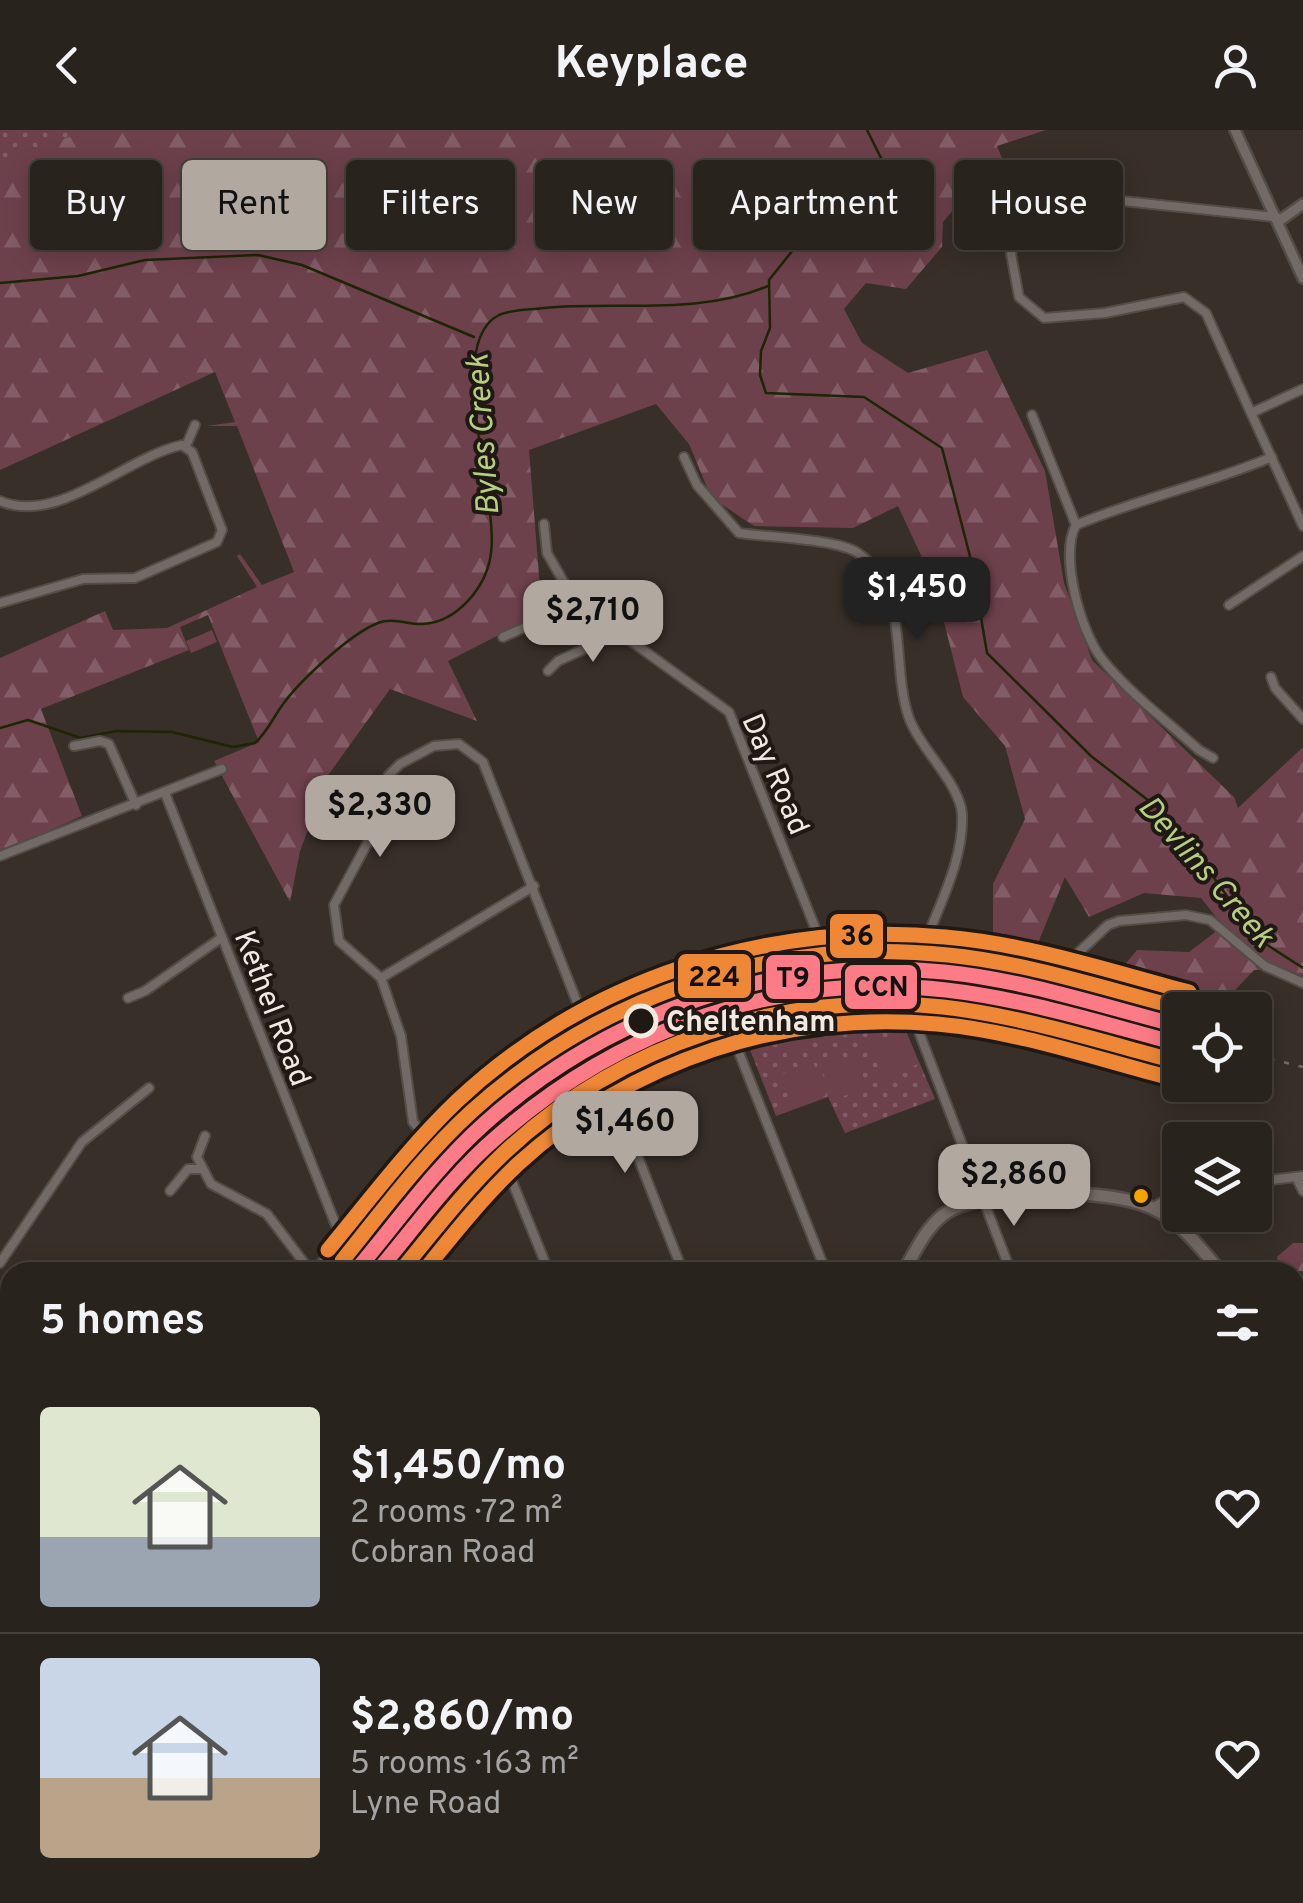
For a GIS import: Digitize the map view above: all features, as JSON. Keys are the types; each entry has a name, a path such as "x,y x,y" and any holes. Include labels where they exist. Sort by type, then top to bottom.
{"main road":[{"path":"909,1262 934,1224 958,1206 982,1200 1098,1195 1124,1198 1152,1208 1178,1226 1212,1262"}],"street":[{"path":"1235,130 1303,278"},
{"path":"1303,204 1282,218 1032,191 1025,194 1011,263 1016,291 1028,309 1057,319 1189,298 1206,313 1303,526"},
{"path":"1251,413 1303,388"},
{"path":"1032,414 1076,526 1069,544 1070,567 1096,651 1184,737 1213,758"},
{"path":"186,446 194,425"},
{"path":"0,501 20,509 46,506 178,446 186,446 192,452 222,537"},
{"path":"1076,526 1148,496 1223,478 1272,456"},
{"path":"684,457 697,485 738,534 854,549 875,567 894,610 907,713 920,746 942,772 962,811 956,862 927,938"},
{"name":"Day Road","path":"544,524 546,553 574,600 729,712 820,940"},
{"path":"0,603 83,579 135,578 222,537 235,542"},
{"path":"1229,605 1303,556"},
{"path":"503,637 559,612 574,600"},
{"path":"548,670 558,660 620,633"},
{"path":"1271,676 1275,688 1303,718"},
{"path":"74,746 100,741 109,744 136,805"},
{"path":"426,1136 413,1122 401,1036 381,978 340,941 334,905 368,842 384,784 393,770 434,746 460,744 482,762 679,1262"},
{"path":"0,856 222,768"},
{"name":"Kethel Road","path":"165,793 341,1238"},
{"path":"381,978 534,886"},
{"path":"321,1262 426,1136 506,1062 584,1019 712,959 820,940 927,938 990,941 1058,959 1076,954 1108,925 1151,915 1186,915 1210,920 1264,966 1303,983"},
{"path":"128,998 145,991 221,938"},
{"path":"413,1262 503,1159 554,1114 606,1077 673,1044 728,1025 827,1006 909,1006 1162,1066"},
{"path":"909,1006 1007,1262"},
{"path":"728,1025 822,1262"},
{"path":"1,1262 82,1142 150,1088"},
{"path":"205,1136 197,1155 201,1168 217,1188 267,1214 305,1262"},
{"path":"503,1159 546,1262"},
{"path":"170,1191 188,1169 201,1168"},
{"path":"1272,1180 1300,1177 1303,1192"},
{"path":"1152,1208 1162,1202"}],"green space":[{"path":"0,130 1046,130 997,146 1003,160 954,160 954,209 943,222 942,247 906,289 866,283 844,309 862,343 908,373 987,350 1045,471 1064,583 1092,660 1234,797 1238,808 1303,747 1303,976 1284,969 1254,970 1233,992 1164,992 1081,975 1126,963 1137,950 1189,952 1223,926 1201,898 1144,893 1089,917 1065,877 1038,943 993,933 993,884 1025,819 1005,746 963,697 934,583 898,506 853,528 754,526 711,497 689,444 656,404 529,450 542,613 448,661 477,721 390,689 329,774 300,851 290,902 214,761 259,742 208,615 180,627 189,650 41,709 82,816 0,853 0,658 105,611 113,630 167,628 257,587 237,556 240,554 262,585 294,572 237,426 206,426 235,422 215,372 0,470"},
{"path":"0,130 90,130 0,160"},
{"path":"212,630 217,642 191,653 186,641"},
{"path":"645,992 641,1004 601,1022 596,1017"},
{"path":"899,1015 935,1099 845,1133 828,1097 776,1116 743,1032 805,1019"},
{"path":"802,1024 810,1048 787,1056 779,1032"},
{"path":"905,1030 918,1064 884,1078 871,1044"},
{"path":"854,1055 867,1087 834,1100 821,1068"},
{"path":"813,1062 826,1095 794,1108 781,1075"},
{"path":"1293,1243 1303,1243 1303,1262 1278,1262 1277,1257"}],"waterway":[{"name":"Devlins Creek","path":"867,130 882,160"},
{"name":"Devlins Creek","path":"793,250 769,280 770,328 761,351 760,375 766,393 864,397 942,448 972,564 987,653 1091,756 1162,811 1185,854 1209,871 1258,939 1303,968"},
{"path":"0,283 78,276 145,260 258,255 302,265 474,337"},
{"name":"Byles Creek","path":"0,728 28,720 81,738 116,731 172,732 233,747 255,743 299,685 353,637 384,621 418,624 448,617 469,600 484,578 491,553 491,528 477,424 475,356 483,331 499,315 572,306 714,301 768,286"}],"railway":[{"path":"376,1262 457,1167 516,1110 561,1077 611,1049 722,1006 838,983 951,983 1038,998 1162,1030"},
{"path":"1272,1059 1303,1067"}],"transit line":[{"name":"36","path":"328,1250 440,1118 508,1058 564,1021 622,991 684,967 747,949 812,939 879,934 945,937 1038,952 1189,992"},
{"name":"224","path":"342,1261 436,1147 521,1071 575,1035 693,982 755,965 818,955 883,951 948,955 1037,970 1162,1003"},
{"name":"T9","path":"363,1262 450,1158 533,1084 585,1050 698,999 758,983 819,973 881,969 944,972 1033,987 1162,1021"},
{"name":"CCN","path":"385,1262 465,1167 546,1098 651,1037 707,1015 765,999 885,986 1004,999 1162,1039"},
{"path":"408,1262 490,1167 550,1114 600,1081 652,1054 708,1032 824,1007 943,1007 1029,1022 1162,1058"},
{"path":"431,1262 505,1177 562,1128 610,1096 660,1070 767,1035 823,1025 937,1024 1024,1039 1162,1076"}],"place":[{"name":"Cheltenham","path":"641,1021"}]}
